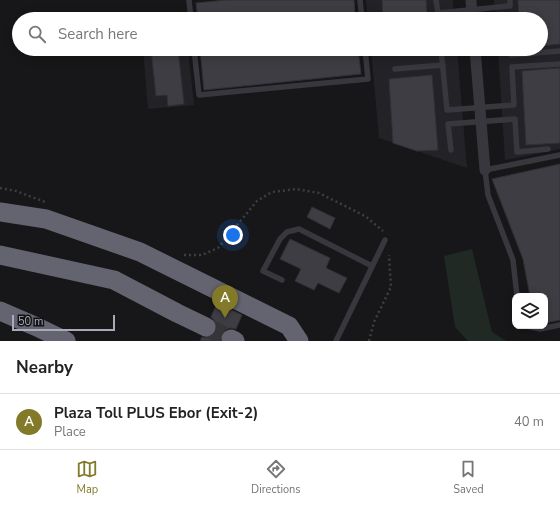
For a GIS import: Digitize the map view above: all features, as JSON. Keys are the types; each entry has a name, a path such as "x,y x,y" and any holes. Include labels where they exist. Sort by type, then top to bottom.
{"highway":[{"path":"0,212 46,219 140,252 289,326 299,341"},
{"path":"0,255 114,280 176,314 206,327"},
{"path":"0,311 66,341"}],"street":[{"path":"476,56 485,170"}],"lane":[{"path":"189,0 190,12"},
{"path":"360,0 361,12"},
{"path":"436,0 438,12"},
{"path":"449,12 510,6 510,0"},
{"path":"548,52 560,51"},
{"path":"195,56 199,95 368,79 366,56"},
{"path":"442,56 447,110 514,105 512,67 560,64"},
{"path":"395,69 443,65"},
{"path":"451,150 448,124 515,119 517,152 548,149"},
{"path":"517,293 513,260 488,195 485,170 560,155"},
{"path":"282,280 264,271 280,239 287,232 299,229 372,266"},
{"path":"336,341 385,240"},
{"path":"548,327 560,325"}],"path":[{"path":"0,188 16,191 51,204"},
{"path":"178,254 202,255 218,248 258,201 272,192 296,189 319,193 365,216 383,232 388,252 391,287 374,322 369,341"}],"shaded area":[{"path":"366,0 453,0 454,12 367,12"},
{"path":"494,0 560,0 560,149 505,160 498,56 548,56 548,12 495,12"},
{"path":"144,56 189,56 194,105 148,109"},
{"path":"372,56 458,56 467,168 379,138"},
{"path":"472,249 492,332 506,341 468,341 455,327 444,256"}],"building":[{"path":"226,0 354,0 355,12 197,12 196,3"},
{"path":"382,0 426,0 427,12 383,12"},
{"path":"518,0 560,0 560,44 548,45 548,12 519,12"},
{"path":"152,56 179,56 184,104 168,106 167,95 156,96"},
{"path":"201,56 359,56 361,74 204,90"},
{"path":"560,68 560,143 526,145 522,71"},
{"path":"432,75 438,150 417,151 393,143 389,79"},
{"path":"560,164 560,320 548,322 548,293 529,293 523,259 492,179"},
{"path":"312,207 335,218 330,229 307,217"},
{"path":"290,239 330,258 326,268 347,278 339,293 318,283 314,290 295,281 301,269 280,259"},
{"path":"217,303 242,315 236,329 230,328 225,330 221,334 220,341 200,341 202,337 207,338 212,336 216,331 217,327 215,321 211,317"}],"tunnel":[{"path":"206,327 231,339"}],"place":[{"name":"Plaza Toll PLUS Ebor (Exit-2)","path":"225,318"}]}
